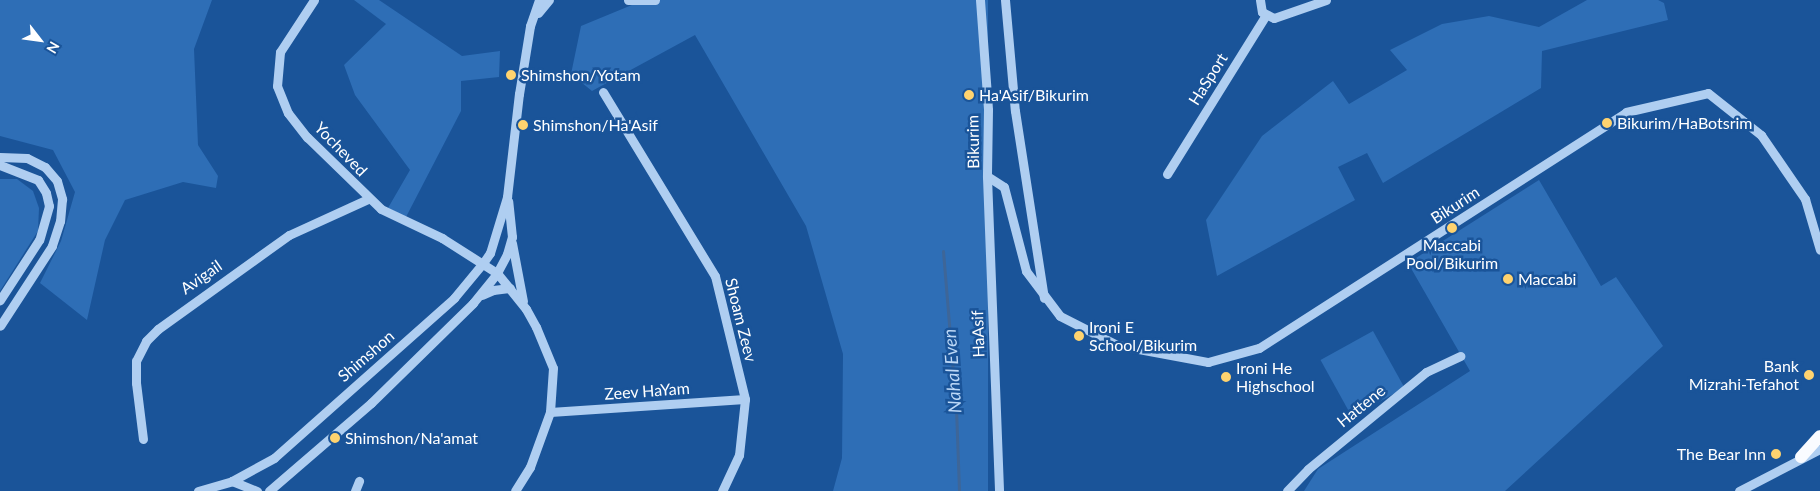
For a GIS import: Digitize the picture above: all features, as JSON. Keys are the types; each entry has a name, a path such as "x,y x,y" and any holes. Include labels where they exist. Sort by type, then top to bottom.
{"main road":[{"path":"1801,457 1820,436"}],"street":[{"name":"Yocheved","path":"314,0 280,52 277,86 288,113 307,137 381,209 442,238 483,263 497,273 526,309"},
{"name":"Shimshon","path":"198,491 232,481 274,458 454,298 490,253 507,198 530,26 539,0"},
{"path":"530,26 549,0"},
{"path":"628,0 656,0"},
{"name":"Bikurim","path":"980,0 988,110 987,176 1004,188 1026,271 1044,298 1070,324 1135,350 1208,362 1259,348 1626,112 1708,93 1761,135 1805,199 1820,250"},
{"path":"1005,0 1015,111 1044,298"},
{"path":"1260,0 1266,15 1274,18 1326,0"},
{"name":"HaSport","path":"1167,174 1266,15"},
{"name":"Shoam Zeev","path":"603,92 714,276 745,400 740,455 722,491"},
{"path":"0,157 27,158 45,167 56,181 62,199 60,221 52,246 0,326"},
{"path":"0,165 38,180 46,193 49,206 39,240 0,300"},
{"name":"HaAsif","path":"987,176 999,491"},
{"name":"Avigail","path":"143,439 136,383 136,361 146,341 158,329 289,234 368,198"},
{"name":"Shimshon","path":"269,491 371,403 473,303 497,273 512,237 507,198"},
{"path":"512,237 518,286 526,309 553,368 550,412 530,467 516,491"},
{"path":"473,303 493,290 510,288"},
{"name":"Hattene","path":"1288,491 1308,469 1426,372 1461,356"},
{"name":"Zeev HaYam","path":"550,412 745,400"},
{"path":"1740,491 1801,457 1820,449"},
{"path":"232,481 257,491"},
{"path":"355,491 360,481"}],"shaded area":[{"path":"0,0 212,0 194,49 198,145 218,176 216,188 183,182 125,200 105,240 87,320 40,283 61,241 75,192 53,150 0,136"},
{"path":"354,0 379,0 462,56 500,51 499,77 461,81 461,111 406,217 388,208 410,170 355,95 344,65 386,24"},
{"path":"644,0 988,0 988,491 833,491 842,458 843,354 806,226 695,35 592,91 571,74 581,26"},
{"path":"1587,0 1658,0 1664,3 1668,20 1542,51 1541,88 1383,183 1367,153 1338,167 1355,200 1217,276 1206,220 1262,136 1333,81 1349,104 1407,70 1390,50 1442,24 1489,16 1539,27"},
{"path":"0,179 17,179 33,191 39,208 38,231 0,291"},
{"path":"1539,180 1601,286 1616,277 1663,346 1505,491 1304,491 1318,469 1470,371 1408,263"},
{"path":"1373,331 1405,388 1352,417 1321,360"}],"waterway":[{"name":"Nahal Even","path":"943,251 956,408 959,491"}],"place":[{"name":"Shimshon/Yotam","path":"511,75"},
{"name":"Ha'Asif/Bikurim","path":"969,95"},
{"name":"Bikurim/HaBotsrim","path":"1607,123"},
{"name":"Shimshon/Ha'Asif","path":"523,125"},
{"name":"Maccabi Pool/Bikurim","path":"1452,228"},
{"name":"Maccabi","path":"1508,279"},
{"name":"Ironi E School/Bikurim","path":"1079,336"},
{"name":"Bank Mizrahi-Tefahot","path":"1809,375"},
{"name":"Ironi He Highschool","path":"1226,377"},
{"name":"Shimshon/Na'amat","path":"335,438"},
{"name":"The Bear Inn","path":"1776,454"}]}
